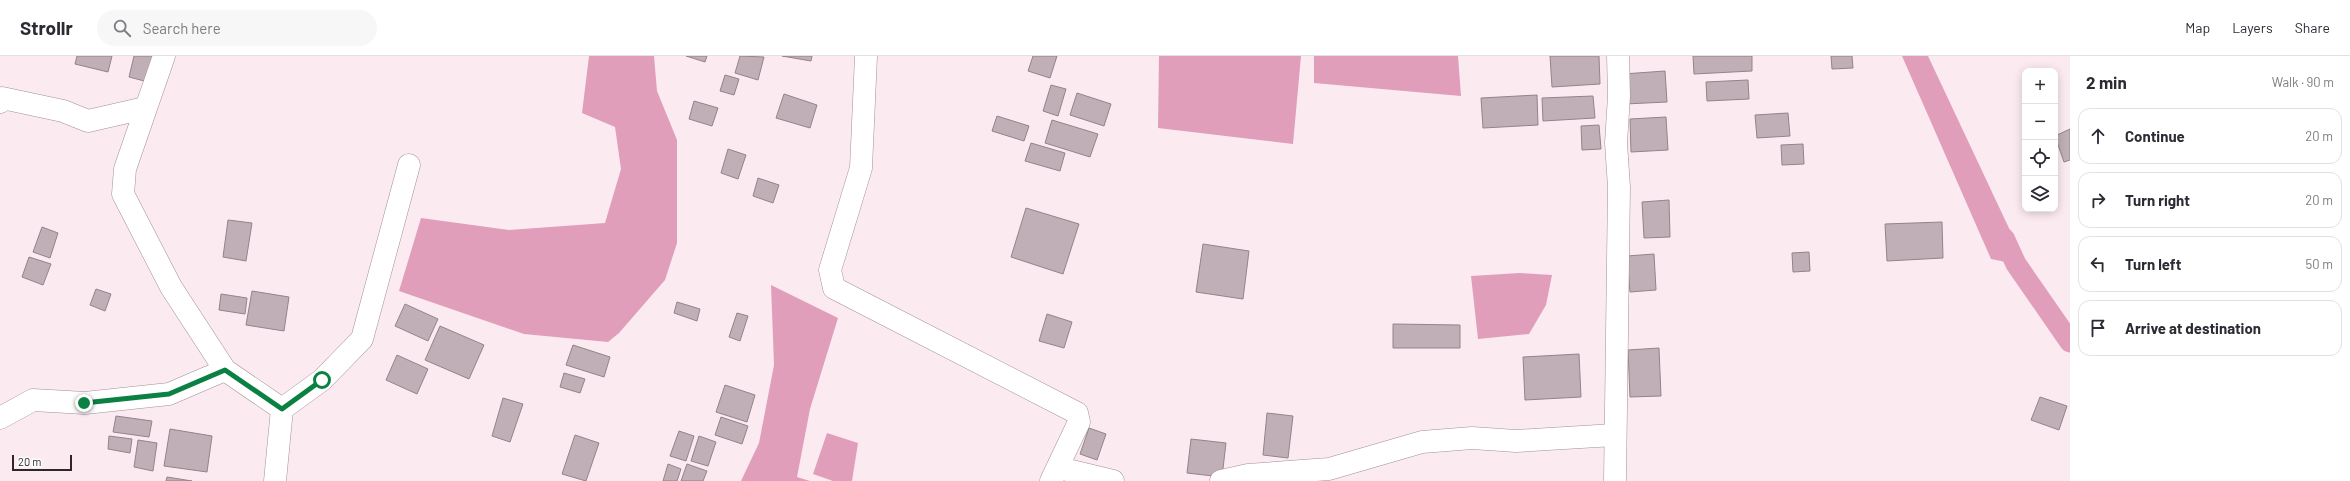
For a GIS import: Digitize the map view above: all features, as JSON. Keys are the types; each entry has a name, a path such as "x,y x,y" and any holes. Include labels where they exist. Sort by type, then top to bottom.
{"street":[{"path":"164,56 125,168 122,194 171,287 225,370 282,409"},
{"path":"866,56 861,168 830,270 834,288 1077,413 1079,422 1055,474 1113,481"},
{"path":"1614,481 1619,187 1616,143 1619,96 1618,56"},
{"path":"0,102 2,98 63,111 88,121 145,108"},
{"path":"275,481 282,409 322,380 362,339 409,165"},
{"path":"0,418 33,400 84,403 169,394 225,370"},
{"path":"1221,481 1248,475 1330,469 1422,442 1472,438 1516,441 1614,436"}],"shaded area":[{"path":"589,56 654,56 657,91 677,140 677,243 665,280 619,333 608,342 524,334 399,291 421,218 509,230 605,223 621,169 615,127 582,113"},
{"path":"1159,56 1301,56 1293,144 1158,128"},
{"path":"1314,56 1458,56 1461,96 1314,83"},
{"path":"1902,56 1928,56 2015,241 2016,264 1991,259"},
{"path":"1520,273 1552,275 1546,305 1529,334 1478,339 1471,276"},
{"path":"771,285 838,318 810,409 797,477 810,481 741,481 759,443 774,365"},
{"path":"827,433 858,443 852,481 833,481 813,474"}],"building":[{"path":"77,56 112,56 108,72 75,64"},
{"path":"134,56 155,56 148,82 129,77"},
{"path":"686,56 707,56 705,62"},
{"path":"740,56 764,57 758,80 735,73"},
{"path":"782,56 812,56 811,61"},
{"path":"1033,56 1057,56 1050,78 1028,71"},
{"path":"1550,56 1599,56 1600,84 1552,87"},
{"path":"1693,56 1752,56 1752,71 1694,74"},
{"path":"1831,56 1852,56 1853,68 1832,69"},
{"path":"1665,71 1667,102 1625,104 1623,74"},
{"path":"725,75 739,79 734,95 720,91"},
{"path":"1748,80 1749,99 1707,101 1706,82"},
{"path":"1051,85 1066,89 1058,116 1043,111"},
{"path":"1077,93 1111,104 1104,126 1070,115"},
{"path":"784,94 817,105 810,128 776,118"},
{"path":"1537,95 1538,125 1483,128 1481,98"},
{"path":"1593,96 1595,118 1543,121 1542,98"},
{"path":"694,101 718,108 712,126 689,119"},
{"path":"1788,113 1790,136 1757,138 1755,115"},
{"path":"997,116 1029,126 1024,141 992,131"},
{"path":"1666,117 1668,150 1631,152 1630,119"},
{"path":"1052,120 1098,134 1090,157 1045,143"},
{"path":"1599,125 1601,149 1582,150 1581,126"},
{"path":"2070,129 2070,160 2064,162 2058,145 2058,135"},
{"path":"1031,143 1065,153 1060,171 1025,161"},
{"path":"1803,144 1804,164 1782,165 1781,145"},
{"path":"728,149 746,155 738,179 721,173"},
{"path":"758,178 779,185 773,203 753,196"},
{"path":"1669,200 1670,237 1644,238 1642,202"},
{"path":"1026,208 1079,224 1063,274 1011,257"},
{"path":"228,220 252,223 246,261 223,257"},
{"path":"1942,222 1943,258 1887,261 1885,224"},
{"path":"42,227 58,233 50,258 33,252"},
{"path":"1203,244 1249,251 1243,299 1196,292"},
{"path":"1809,252 1810,271 1793,272 1792,253"},
{"path":"1654,254 1656,290 1630,292 1627,256"},
{"path":"29,257 51,264 43,285 22,277"},
{"path":"96,289 111,294 105,311 90,305"},
{"path":"252,291 289,297 284,331 246,325"},
{"path":"221,294 247,298 245,314 219,310"},
{"path":"677,302 700,309 697,321 674,313"},
{"path":"405,304 438,319 428,341 395,326"},
{"path":"737,313 748,316 740,341 729,337"},
{"path":"1047,314 1072,322 1064,348 1039,341"},
{"path":"1393,324 1460,325 1460,348 1393,348"},
{"path":"440,326 484,345 469,379 425,360"},
{"path":"573,345 610,357 604,377 566,365"},
{"path":"1659,348 1661,396 1630,397 1628,350"},
{"path":"1579,354 1581,397 1525,400 1523,357"},
{"path":"397,355 428,369 417,394 386,380"},
{"path":"564,373 585,379 580,393 560,387"},
{"path":"725,385 755,395 747,422 716,412"},
{"path":"2040,397 2067,406 2059,430 2031,420"},
{"path":"503,398 523,404 510,442 492,436"},
{"path":"1267,413 1293,416 1288,458 1263,455"},
{"path":"116,416 152,421 149,437 113,432"},
{"path":"721,417 748,426 742,444 715,435"},
{"path":"1089,428 1106,434 1097,460 1080,454"},
{"path":"170,429 212,436 207,472 164,466"},
{"path":"679,431 694,436 686,461 670,456"},
{"path":"575,435 599,443 586,481 562,474"},
{"path":"109,436 132,439 130,453 108,449"},
{"path":"699,436 716,442 708,466 691,461"},
{"path":"1191,439 1226,443 1222,477 1187,473"},
{"path":"138,440 157,443 153,471 134,467"},
{"path":"668,464 681,469 677,481 663,481"},
{"path":"687,464 707,471 703,481 681,481"},
{"path":"167,477 192,481 166,481"}],"waterway":[{"path":"2004,238 2016,264 2070,342"}],"route":[{"path":"84,403 169,394 225,370 282,409 322,380"}]}
